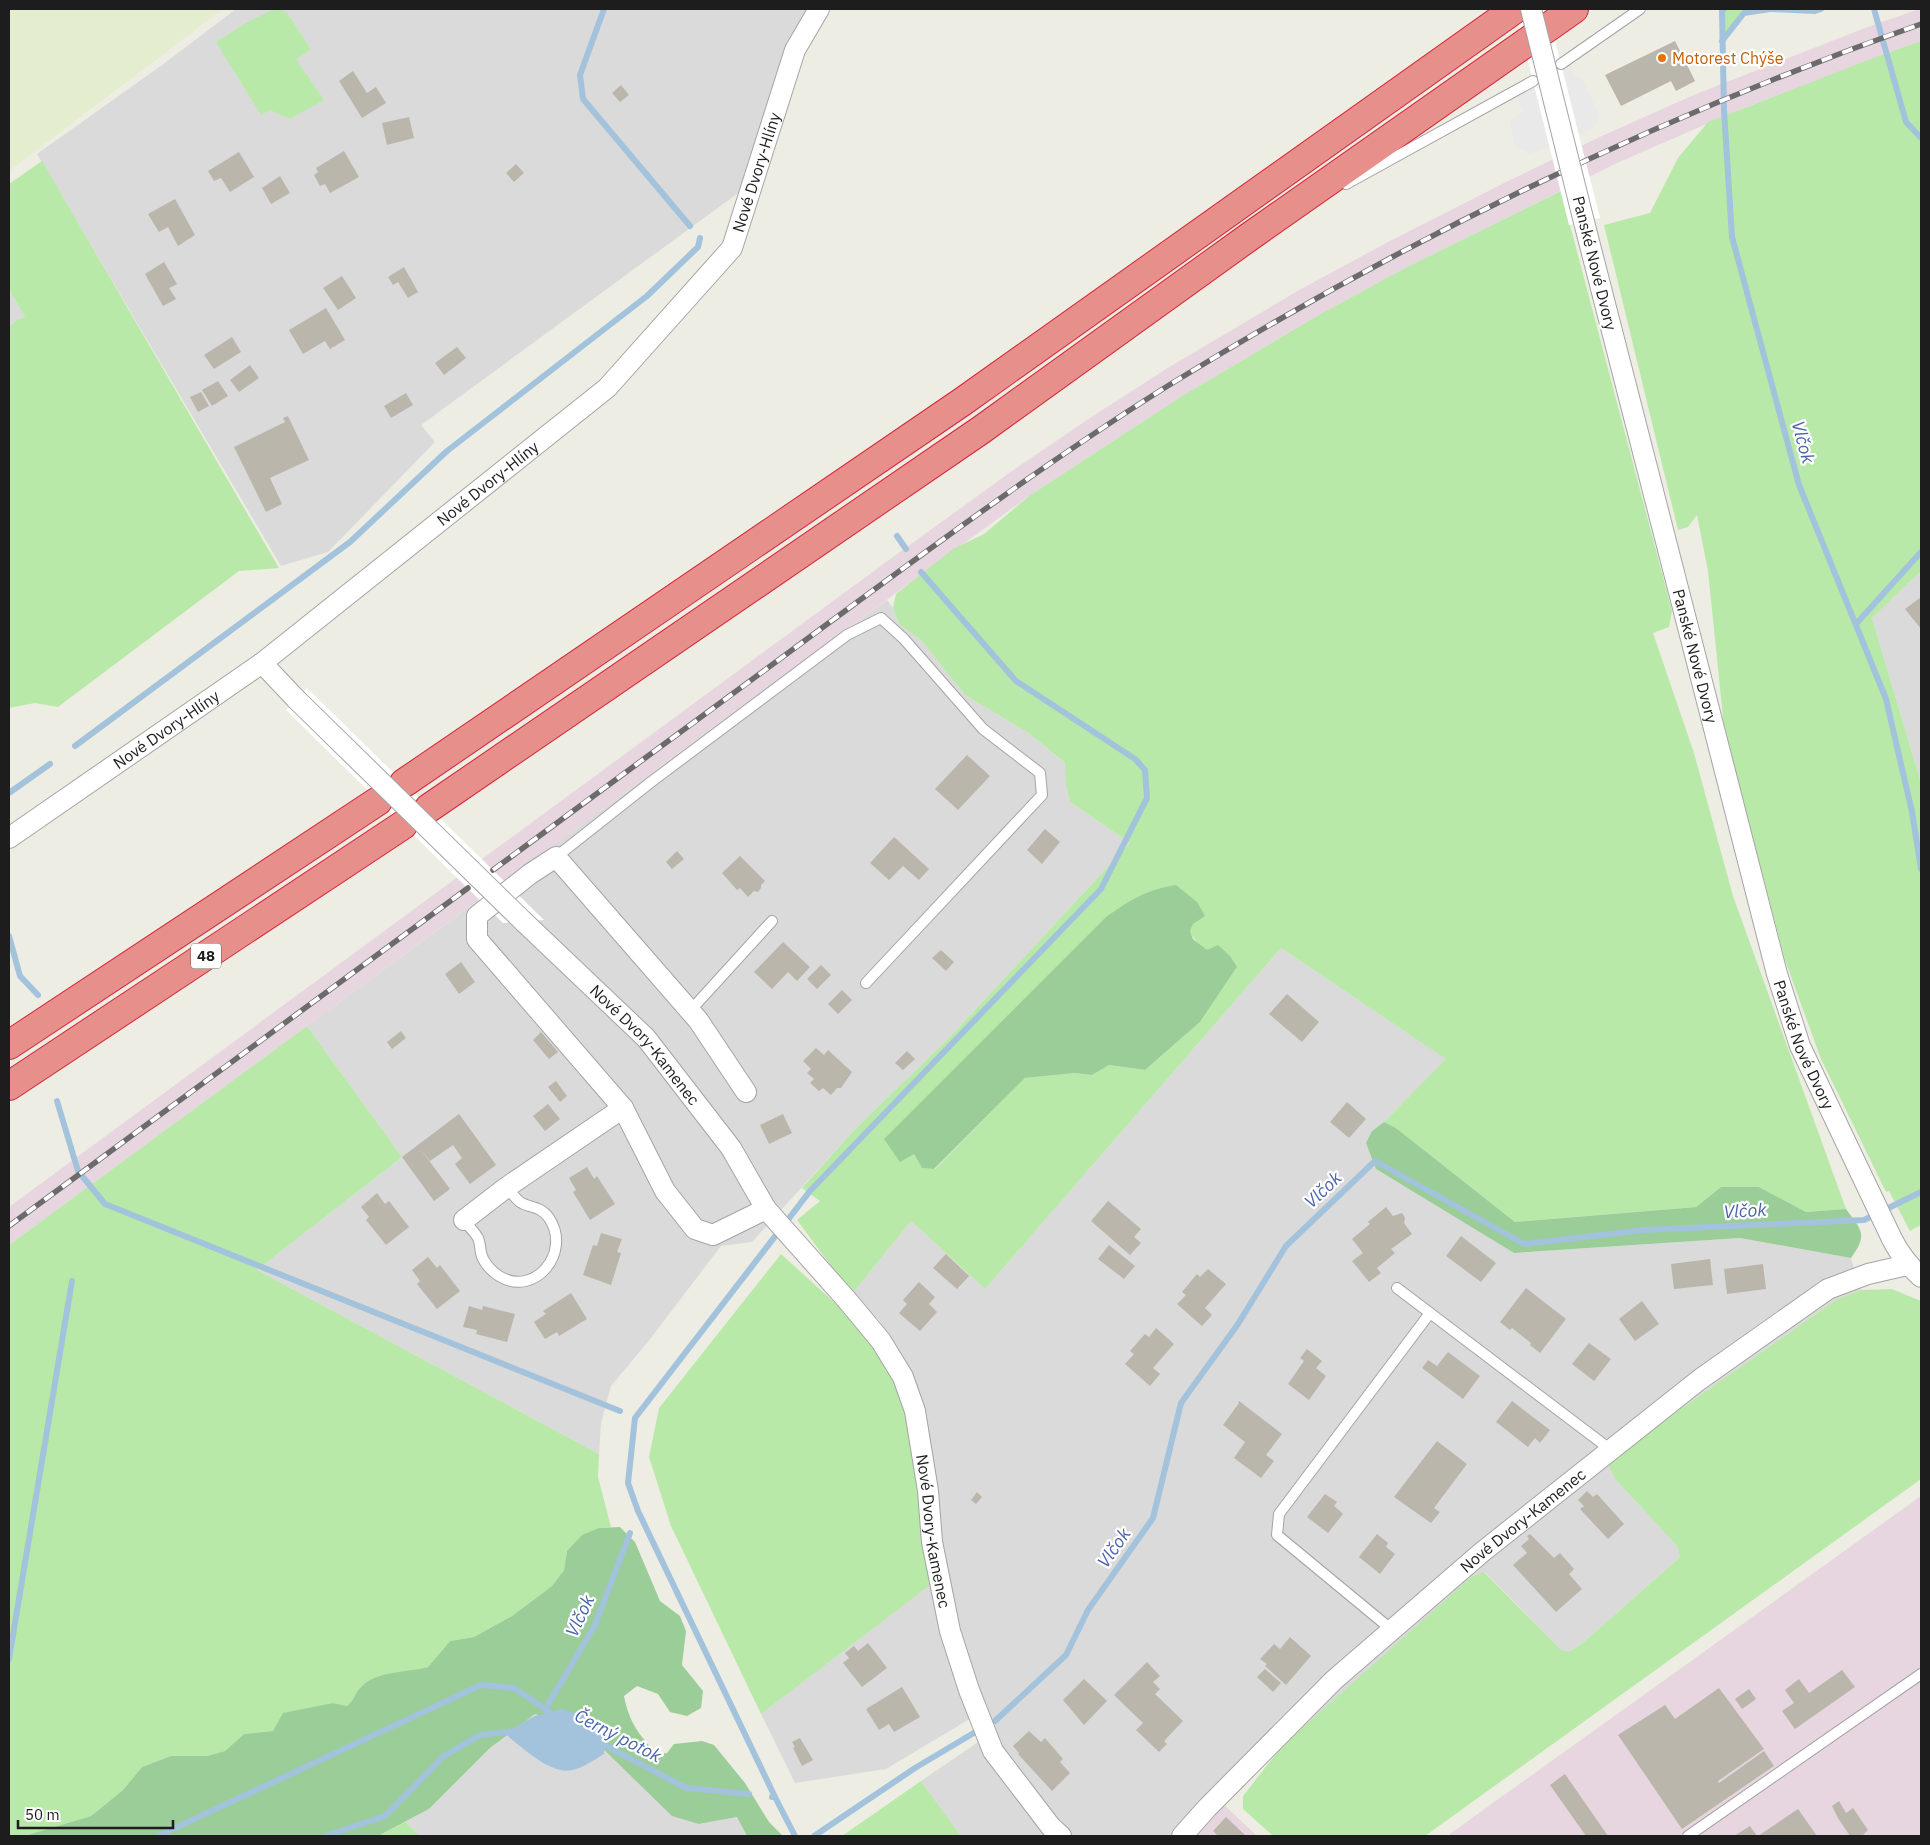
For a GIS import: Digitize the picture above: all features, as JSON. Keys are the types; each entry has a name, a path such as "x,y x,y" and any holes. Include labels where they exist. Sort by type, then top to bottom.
{"highway":[{"path":"404,783 962,402 1515,9"},
{"path":"429,808 981,430 1249,237 1574,9"},
{"name":"48","path":"9,1046 378,801"},
{"name":"48","path":"9,1086 403,825"}],"street":[{"name":"Nové Dvory-Hlíny","path":"9,838 262,663 607,388 732,248 794,50 820,9"},
{"name":"Panské Nové Dvory","path":"1531,9 1776,974 1800,1046 1900,1255 1914,1271"},
{"name":"Nové Dvory-Kamenec","path":"262,663 296,699 646,1038 731,1148 770,1214 881,1341 903,1377 914,1412 928,1491 932,1542 950,1631 969,1690 994,1751 1051,1827 1061,1836"},
{"path":"746,1092 690,1011 556,857 530,874 477,916 477,939 623,1108 665,1191 695,1229 713,1235 770,1214"},
{"path":"464,1220 507,1187 623,1108"},
{"name":"Nové Dvory-Kamenec","path":"1182,1836 1207,1808 1334,1680 1481,1553 1699,1380 1828,1289 1868,1274 1914,1271"}],"lane":[{"path":"1561,64 1640,9"},
{"path":"1249,237 1533,81"},
{"path":"556,857 651,782 848,634 881,618 904,639 983,730 1040,773 1042,795 866,983"},
{"path":"690,1011 772,921"},
{"path":"464,1220 479,1239 481,1254 489,1268 501,1277 516,1281 531,1279 544,1271 553,1259 555,1252 557,1244 555,1229 548,1216 536,1206 521,1203 507,1187"},
{"path":"1397,1288 1611,1450"},
{"path":"1392,1630 1277,1535 1279,1514 1430,1313"},
{"path":"1688,1836 1921,1674"}],"shaded area":[{"path":"236,9 811,9 745,188 421,425 435,442 328,552 281,566 37,154 162,65"},
{"path":"1921,9 1921,41 1741,109 1617,163 1405,268 1317,316 1182,396 1029,496 9,1245 9,1207 893,557 1012,471 1090,418 1166,369 1301,289 1508,181 1696,94"},
{"path":"1568,60 1576,77 1582,79 1600,116 1593,129 1530,154 1514,145 1510,120 1523,112 1515,92"},
{"path":"9,289 25,317 9,326"},
{"path":"1921,571 1921,783 1872,618"},
{"path":"887,600 893,608 899,624 921,640 965,695 1030,734 1066,764 1066,786 1070,802 1130,843 947,1040 856,1128 752,1242 721,1246 647,1343 611,1386 601,1423 599,1454 257,1270 402,1157 307,1026"},
{"path":"1281,948 1447,1059 1384,1122 1372,1131 1376,1169 1514,1253 1740,1238 1851,1258 1861,1290 1837,1299 1621,1451 1616,1480 1677,1546 1680,1557 1584,1642 1570,1651 1561,1650 1485,1572 1282,1746 1190,1836 961,1836 921,1781 981,1740 973,1717 886,1769 795,1783 761,1714 947,1571 923,1414 912,1373 879,1320 852,1294 911,1221 985,1289"},
{"path":"1921,1496 1921,1836 1447,1836"},
{"path":"535,1714 594,1740 699,1824 738,1817 747,1836 420,1836 405,1822 429,1809 490,1748"},
{"path":"1222,1803 1257,1836 1190,1836"}],"green space":[{"path":"9,9 223,9 9,171"},
{"path":"1724,9 1770,9 1744,13 1722,41 1722,11"},
{"path":"272,10 282,10 287,13 309,46 310,50 296,59 324,100 290,119 270,110 261,115 216,42 246,23"},
{"path":"1921,41 1921,571 1872,618 1921,783 1921,1225 1910,1231 1889,1191 1886,1192 1821,1059 1785,960 1724,727 1708,571 1697,515 1688,527 1678,530 1604,225 1650,213 1678,158 1708,122"},
{"path":"42,161 279,568 239,571 58,707 35,703 9,708 9,326 25,317 9,289 9,184"},
{"path":"1561,191 1672,611 1669,627 1653,633 1694,753 1733,896 1846,1209 1806,1212 1759,1187 1721,1187 1696,1207 1515,1222 1396,1128 1384,1122 1446,1059 1281,948 985,1289 911,1221 852,1294 797,1220 820,1201 802,1188 856,1128 947,1040 1130,843 1070,802 1066,786 1065,763 1030,734 965,695 921,640 899,624 893,608 896,594 953,549 984,534 1029,496 1182,396 1317,316 1405,268","holes":["1197,902 1190,931 1198,943 1237,967 1200,1022 1145,1070 1109,1065 1092,1075 1075,1073 1025,1078 935,1169 922,1168 914,1154"]},
{"path":"1176,885 1197,902 1205,916 1193,924 1190,931 1193,939 1207,950 1218,945 1230,956 1237,967 1200,1022 1145,1070 1109,1065 1092,1075 1075,1073 1025,1078 934,1169 922,1168 914,1154 900,1162 884,1139 1106,917 1139,896"},
{"path":"307,1026 402,1157 257,1270 599,1454 598,1477 611,1527 599,1528 567,1551 564,1570 552,1586 512,1616 474,1637 450,1641 428,1667 361,1687 352,1702 347,1706 333,1703 273,1731 244,1734 225,1751 207,1756 171,1756 142,1767 123,1790 91,1816 24,1836 9,1836 9,1245"},
{"path":"1384,1122 1396,1128 1515,1222 1696,1207 1721,1187 1759,1187 1806,1212 1846,1209 1859,1228 1861,1233 1860,1243 1851,1258 1740,1238 1514,1253 1376,1169 1366,1143 1372,1131"},
{"path":"781,1254 845,1312 892,1369 909,1415 934,1582 761,1714 671,1526 649,1457 659,1408"},
{"path":"1892,1289 1921,1301 1921,1479 1425,1836 1273,1836 1243,1809 1243,1796 1282,1746 1471,1577 1484,1572 1561,1650 1570,1651 1584,1642 1680,1557 1677,1546 1616,1480 1608,1464 1621,1451 1837,1299 1861,1290"},
{"path":"620,1527 635,1542 660,1601 680,1616 686,1631 682,1665 703,1691 701,1708 687,1716 670,1712 658,1694 637,1686 624,1696 632,1721 645,1741 657,1754 667,1753 674,1744 702,1741 714,1745 745,1783 769,1822 783,1836 747,1836 737,1817 699,1824 672,1816 594,1740 535,1714 490,1748 429,1809 378,1836 24,1836 91,1816 123,1790 142,1767 171,1756 207,1756 225,1751 244,1734 273,1731 283,1713 333,1703 347,1706 361,1687 376,1678 428,1667 450,1641 474,1637 512,1616 552,1586 564,1570 567,1551 582,1535 599,1528"},
{"path":"921,1781 961,1836 842,1836"},
{"path":"405,1822 420,1836 378,1836"}],"water":[{"path":"561,1709 586,1716 605,1732 604,1754 580,1768 563,1770 545,1764 504,1733 535,1716"}],"pier":[{"path":"1515,9 1547,9 1600,218 1569,225"},
{"path":"307,688 544,920 503,923 286,710"}],"building":[{"name":"Motorest Chýše","path":"1675,41 1695,81 1676,91 1671,81 1621,106 1605,75"},
{"path":"353,71 367,93 376,87 386,103 362,118 339,81"},
{"path":"621,85 629,95 620,102 612,93"},
{"path":"409,117 414,138 387,145 382,123"},
{"path":"344,151 359,177 330,193 325,184 320,186 314,175 318,172 316,168"},
{"path":"239,152 254,177 230,192 221,178 214,181 208,171"},
{"path":"516,164 524,173 514,182 506,173"},
{"path":"280,176 290,193 271,204 262,188"},
{"path":"175,199 195,235 178,246 168,227 159,232 148,214"},
{"path":"164,262 177,284 169,288 176,299 163,306 145,274"},
{"path":"404,267 418,292 408,298 398,282 393,285 388,277"},
{"path":"342,276 356,298 338,310 323,288"},
{"path":"326,308 345,340 330,349 325,341 303,354 289,330"},
{"path":"232,337 241,352 214,369 204,355"},
{"path":"457,347 466,358 444,375 435,363"},
{"path":"250,365 259,378 239,392 230,380"},
{"path":"218,381 228,396 212,406 202,390"},
{"path":"201,392 209,406 198,412 190,397"},
{"path":"406,393 413,405 391,418 384,406"},
{"path":"288,416 309,460 270,478 282,504 266,512 234,447 285,422 283,418"},
{"path":"1921,597 1921,629 1905,609"},
{"path":"967,755 990,776 958,810 935,789"},
{"path":"1045,829 1060,842 1042,864 1027,850"},
{"path":"894,837 929,869 919,880 903,866 889,880 870,863"},
{"path":"677,851 684,859 672,869 666,862"},
{"path":"740,856 765,881 758,892 754,891 748,897 740,888 737,890 722,873"},
{"path":"783,942 810,967 797,981 788,972 772,989 754,972"},
{"path":"941,950 954,962 946,971 932,958"},
{"path":"461,962 475,982 459,994 445,974"},
{"path":"821,965 831,975 817,989 807,979"},
{"path":"842,990 852,1000 838,1014 828,1004"},
{"path":"1287,994 1319,1022 1302,1042 1269,1014"},
{"path":"401,1031 406,1038 392,1049 387,1042"},
{"path":"541,1032 558,1052 549,1059 533,1040"},
{"path":"816,1048 824,1055 828,1050 852,1072 841,1088 837,1088 831,1095 823,1088 819,1091 810,1083 814,1079 807,1073 811,1069 803,1061"},
{"path":"907,1051 915,1059 903,1070 895,1063"},
{"path":"556,1081 567,1096 560,1102 548,1087"},
{"path":"1347,1102 1366,1119 1349,1138 1330,1122"},
{"path":"548,1104 560,1119 545,1131 533,1116"},
{"path":"459,1114 496,1165 470,1184 455,1164 462,1158 453,1145 430,1161 419,1147 450,1189 434,1201 402,1157"},
{"path":"783,1114 792,1133 769,1144 760,1125"},
{"path":"587,1167 594,1179 597,1176 615,1204 590,1220 573,1192 576,1190 569,1178"},
{"path":"377,1193 385,1204 389,1201 409,1227 386,1245 366,1220 369,1217 361,1207"},
{"path":"1108,1201 1141,1229 1134,1237 1141,1243 1130,1255 1091,1221"},
{"path":"1386,1207 1393,1216 1402,1213 1405,1218 1404,1223 1412,1234 1391,1249 1395,1253 1377,1268 1381,1273 1369,1282 1352,1261 1363,1253 1352,1239"},
{"path":"601,1233 622,1239 617,1252 621,1253 611,1285 583,1275 593,1245 597,1246"},
{"path":"1461,1236 1496,1263 1481,1282 1446,1256"},
{"path":"1109,1245 1135,1266 1124,1279 1098,1259"},
{"path":"946,1254 969,1276 957,1289 933,1268"},
{"path":"428,1257 437,1268 440,1265 460,1291 437,1309 417,1284 420,1281 412,1270"},
{"path":"1710,1259 1713,1285 1674,1289 1671,1264"},
{"path":"1763,1264 1766,1289 1727,1294 1724,1269"},
{"path":"1208,1269 1226,1284 1205,1308 1212,1315 1202,1326 1177,1304 1186,1295 1182,1292 1197,1274 1200,1277"},
{"path":"919,1282 935,1297 929,1304 937,1312 920,1331 899,1313 907,1304 903,1300"},
{"path":"1526,1288 1566,1319 1540,1353 1512,1328 1510,1330 1500,1322"},
{"path":"571,1293 587,1319 559,1336 557,1332 545,1339 534,1322 546,1314 543,1311"},
{"path":"1642,1301 1659,1324 1635,1341 1619,1319"},
{"path":"469,1306 482,1310 483,1306 515,1314 507,1342 476,1334 477,1330 463,1327"},
{"path":"1156,1328 1174,1344 1153,1368 1160,1374 1150,1386 1125,1364 1134,1354 1130,1351 1145,1334 1149,1337"},
{"path":"1589,1343 1611,1359 1594,1381 1572,1364"},
{"path":"1307,1349 1322,1361 1316,1368 1326,1376 1309,1400 1288,1384 1304,1361 1300,1358"},
{"path":"1448,1352 1480,1376 1463,1399 1422,1368 1428,1360 1437,1366"},
{"path":"1239,1401 1282,1434 1266,1455 1274,1461 1261,1478 1234,1458 1245,1442 1223,1425"},
{"path":"1512,1401 1550,1430 1540,1443 1535,1438 1528,1447 1496,1422"},
{"path":"1437,1441 1467,1464 1434,1508 1440,1512 1431,1523 1394,1497"},
{"path":"1587,1491 1593,1497 1597,1494 1624,1524 1608,1539 1580,1509 1584,1506 1578,1500"},
{"path":"977,1492 982,1497 976,1504 971,1500"},
{"path":"1325,1494 1337,1502 1334,1506 1343,1514 1328,1533 1307,1517"},
{"path":"1377,1534 1388,1543 1386,1547 1395,1554 1380,1574 1359,1557"},
{"path":"1530,1534 1554,1558 1560,1553 1574,1569 1569,1574 1582,1589 1556,1612 1513,1565 1527,1553 1521,1546 1529,1539 1527,1536"},
{"path":"1290,1637 1311,1656 1286,1685 1260,1659 1274,1644 1280,1649"},
{"path":"868,1643 887,1668 862,1687 843,1663 849,1658 845,1653 854,1646 858,1651"},
{"path":"1147,1662 1160,1676 1153,1682 1160,1689 1155,1694 1183,1721 1164,1741 1167,1744 1159,1752 1136,1730 1143,1723 1114,1695"},
{"path":"1265,1669 1281,1683 1273,1692 1257,1677"},
{"path":"1842,1670 1855,1687 1795,1729 1782,1711 1794,1703 1785,1690 1799,1679 1809,1693"},
{"path":"1084,1679 1107,1701 1084,1725 1063,1700"},
{"path":"902,1687 920,1717 894,1732 889,1724 879,1730 866,1709"},
{"path":"1719,1688 1764,1749 1718,1781 1719,1783 1764,1751 1774,1766 1682,1829 1618,1735 1665,1705 1675,1719"},
{"path":"1749,1689 1756,1699 1742,1709 1735,1699"},
{"path":"1029,1731 1041,1742 1045,1738 1063,1759 1060,1762 1070,1773 1052,1791 1013,1746"},
{"path":"800,1738 813,1760 802,1766 792,1742"},
{"path":"1565,1774 1608,1836 1586,1836 1550,1785"},
{"path":"1839,1801 1846,1813 1853,1808 1868,1830 1862,1836 1850,1836 1838,1818 1832,1806"},
{"path":"1798,1809 1817,1836 1758,1836"},
{"path":"1226,1817 1246,1836 1218,1836 1213,1831"},
{"path":"1750,1826 1757,1836 1734,1836"}],"waterway":[{"path":"604,9 580,75 583,99 690,226"},
{"name":"Vlčok","path":"1724,9 1722,11 1724,110 1732,237 1799,485 1886,699 1912,812 1921,869"},
{"name":"Černý potok","path":"1722,41 1744,13 1770,9"},
{"name":"Černý potok","path":"1771,9 1815,11 1821,9"},
{"path":"1874,9 1906,122 1921,138"},
{"path":"75,746 350,542 447,451 647,296 698,247 700,238"},
{"path":"897,536 906,549"},
{"path":"1856,624 1921,552"},
{"path":"775,1797 638,1511 628,1483 635,1418 810,1191 1101,889 1147,798 1145,770 1135,759 1016,681 921,572"},
{"path":"9,793 50,764"},
{"path":"9,936 20,976 38,995"},
{"path":"57,1101 78,1171 105,1204 620,1411"},
{"name":"Vlčok","path":"995,1721 1066,1655 1088,1610 1153,1518 1181,1403 1238,1324 1286,1246 1375,1161 1524,1244 1644,1230 1864,1220 1921,1192"},
{"path":"9,1659 72,1281"},
{"name":"Vlčok","path":"546,1708 595,1625 630,1533"},
{"path":"158,1836 481,1685 514,1688 557,1717"},
{"name":"Černý potok","path":"325,1836 385,1816 444,1756 480,1735 515,1731"},
{"name":"Vlčok","path":"814,1836 915,1768 977,1731"},
{"name":"Černý potok","path":"597,1741 686,1788 749,1794"},
{"name":"Černý potok","path":"772,1797 775,1797 795,1836"}],"railway":[{"path":"493,870 1000,499 1130,410 1263,329 1445,229 1632,139 1727,98 1921,24"},
{"path":"9,1226 468,888"}],"place":[{"name":"Motorest Chýše","path":"1662,58"}]}
